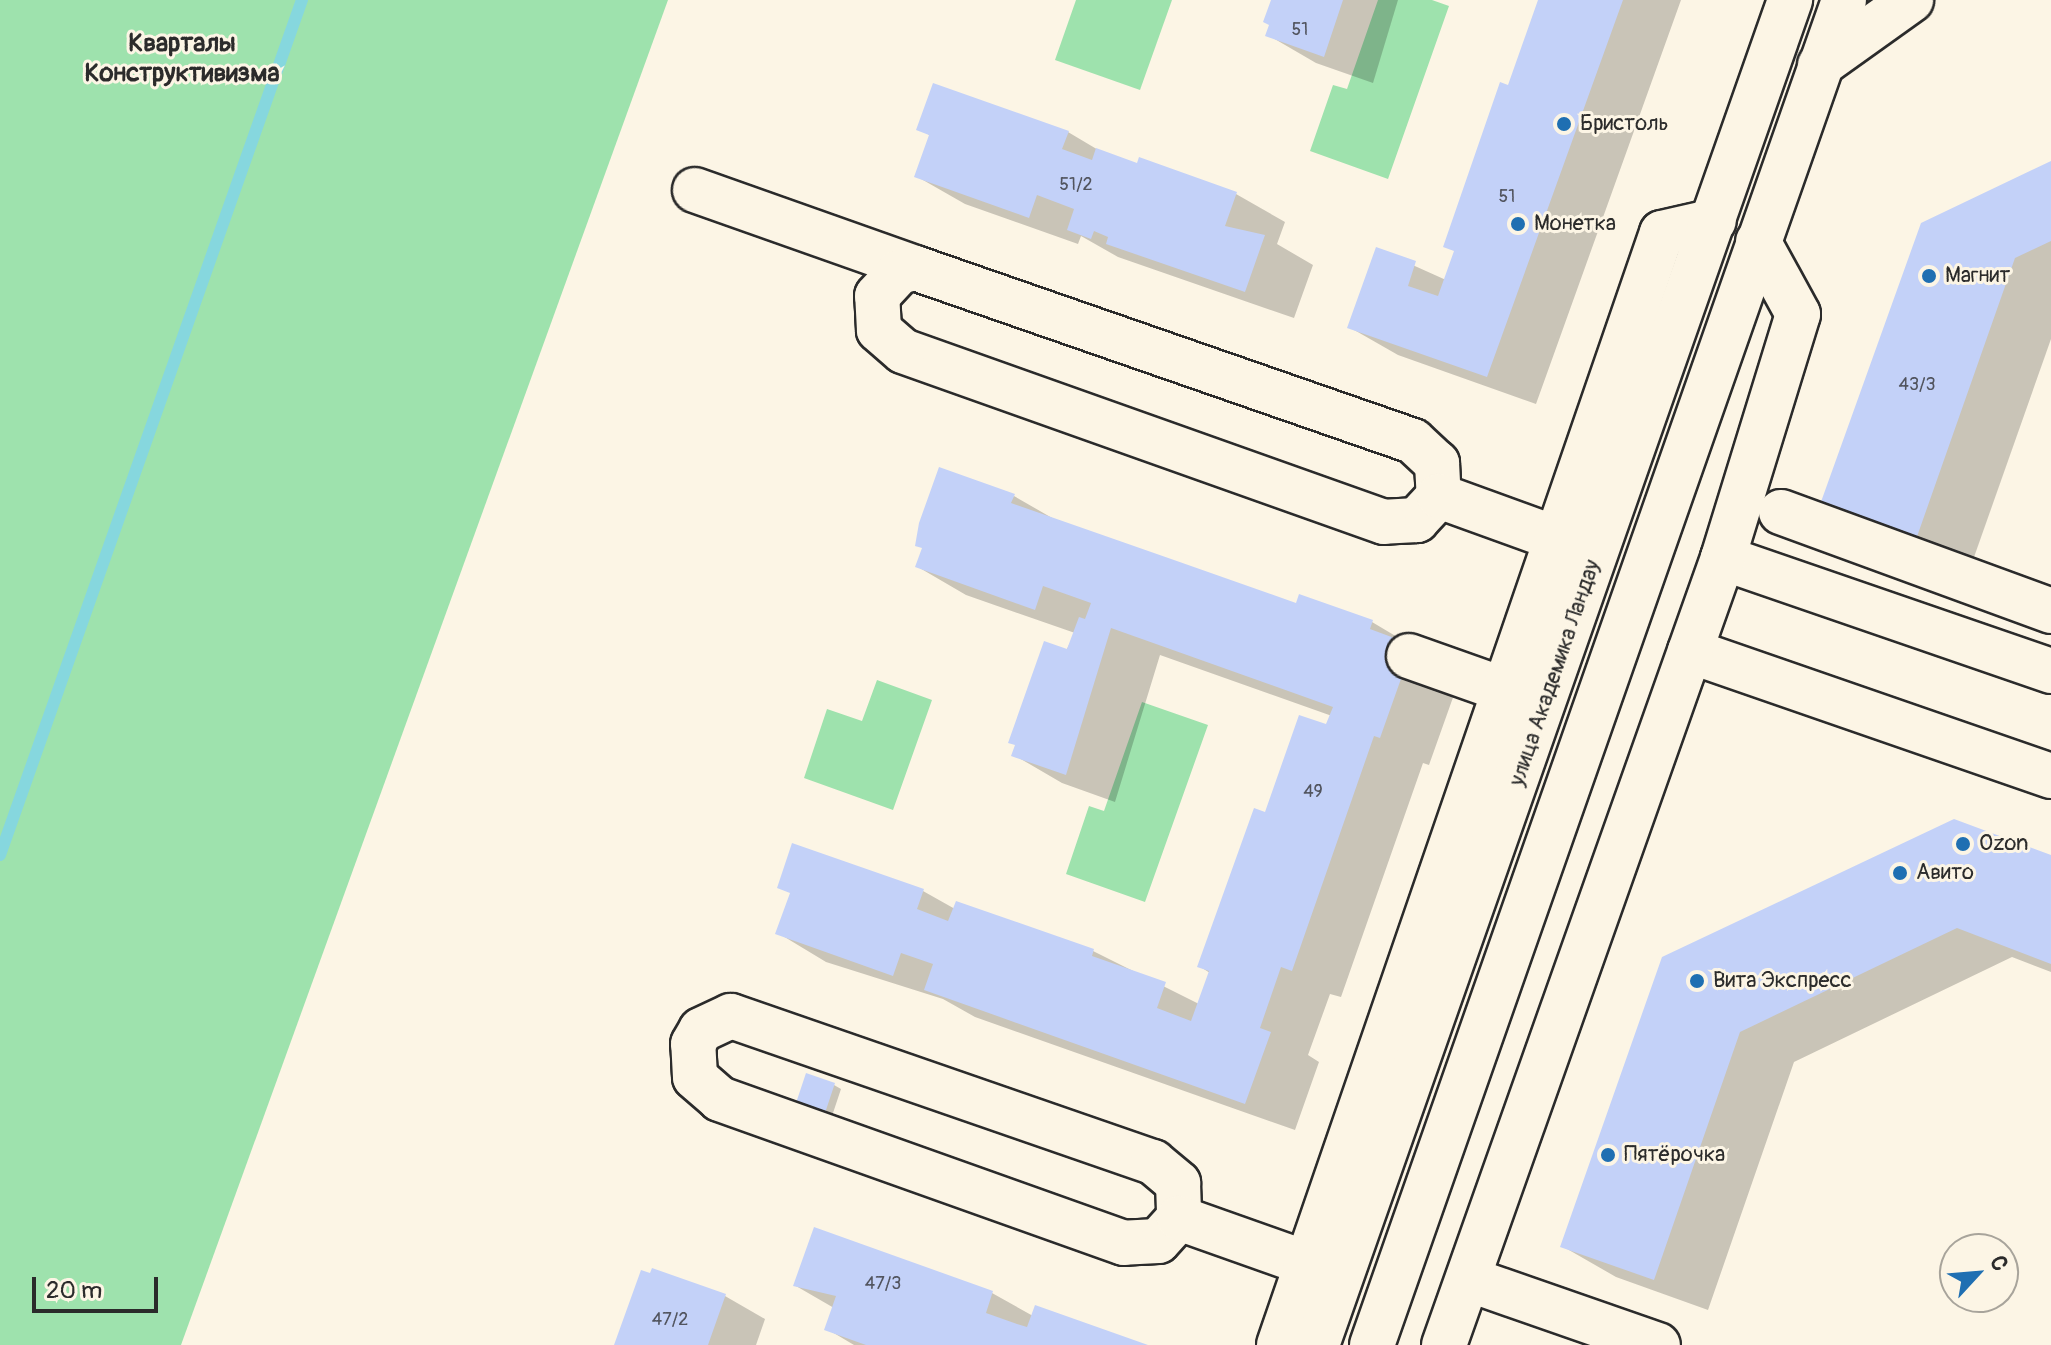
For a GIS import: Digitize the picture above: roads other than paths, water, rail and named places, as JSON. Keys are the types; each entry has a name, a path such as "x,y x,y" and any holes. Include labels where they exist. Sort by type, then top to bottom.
{"street":[{"name":"улица Академика Ландау","path":"1372,1345 1844,0"},
{"path":"1820,65 1911,0"},
{"name":"улица Академика Ландау","path":"1317,1345 1714,221 1784,5"},
{"path":"695,190 1413,441 1437,463 1439,496 1417,520 1384,522 903,351 879,330 877,296 899,272 915,268"},
{"path":"1279,1345 1662,233 1714,221"},
{"path":"1444,1345 1723,558 1798,314 1758,241"},
{"path":"1439,496 1555,538"},
{"path":"1781,512 2051,611"},
{"path":"1723,558 2051,671"},
{"path":"1690,651 2051,776"},
{"path":"1409,656 1505,690"},
{"path":"748,1018 1153,1162 1178,1183 1179,1218 1158,1241 1124,1243 735,1104 705,1091 695,1077 693,1044 715,1020 748,1018"},
{"path":"1179,1218 1306,1263"},
{"path":"1468,1279 1658,1345"}],"waterway":[{"path":"0,855 302,0"}],"place":[{"name":"Бристоль","path":"1564,124"},
{"name":"Монетка","path":"1518,224"},
{"name":"Магнит","path":"1929,276"},
{"name":"Ozon","path":"1963,844"},
{"name":"Авито","path":"1900,873"},
{"name":"Вита Экспресс","path":"1697,981"},
{"name":"Пятёрочка","path":"1608,1155"}],"district":[{"name":"Кварталы Конструктивизма","path":"182,59"}]}
